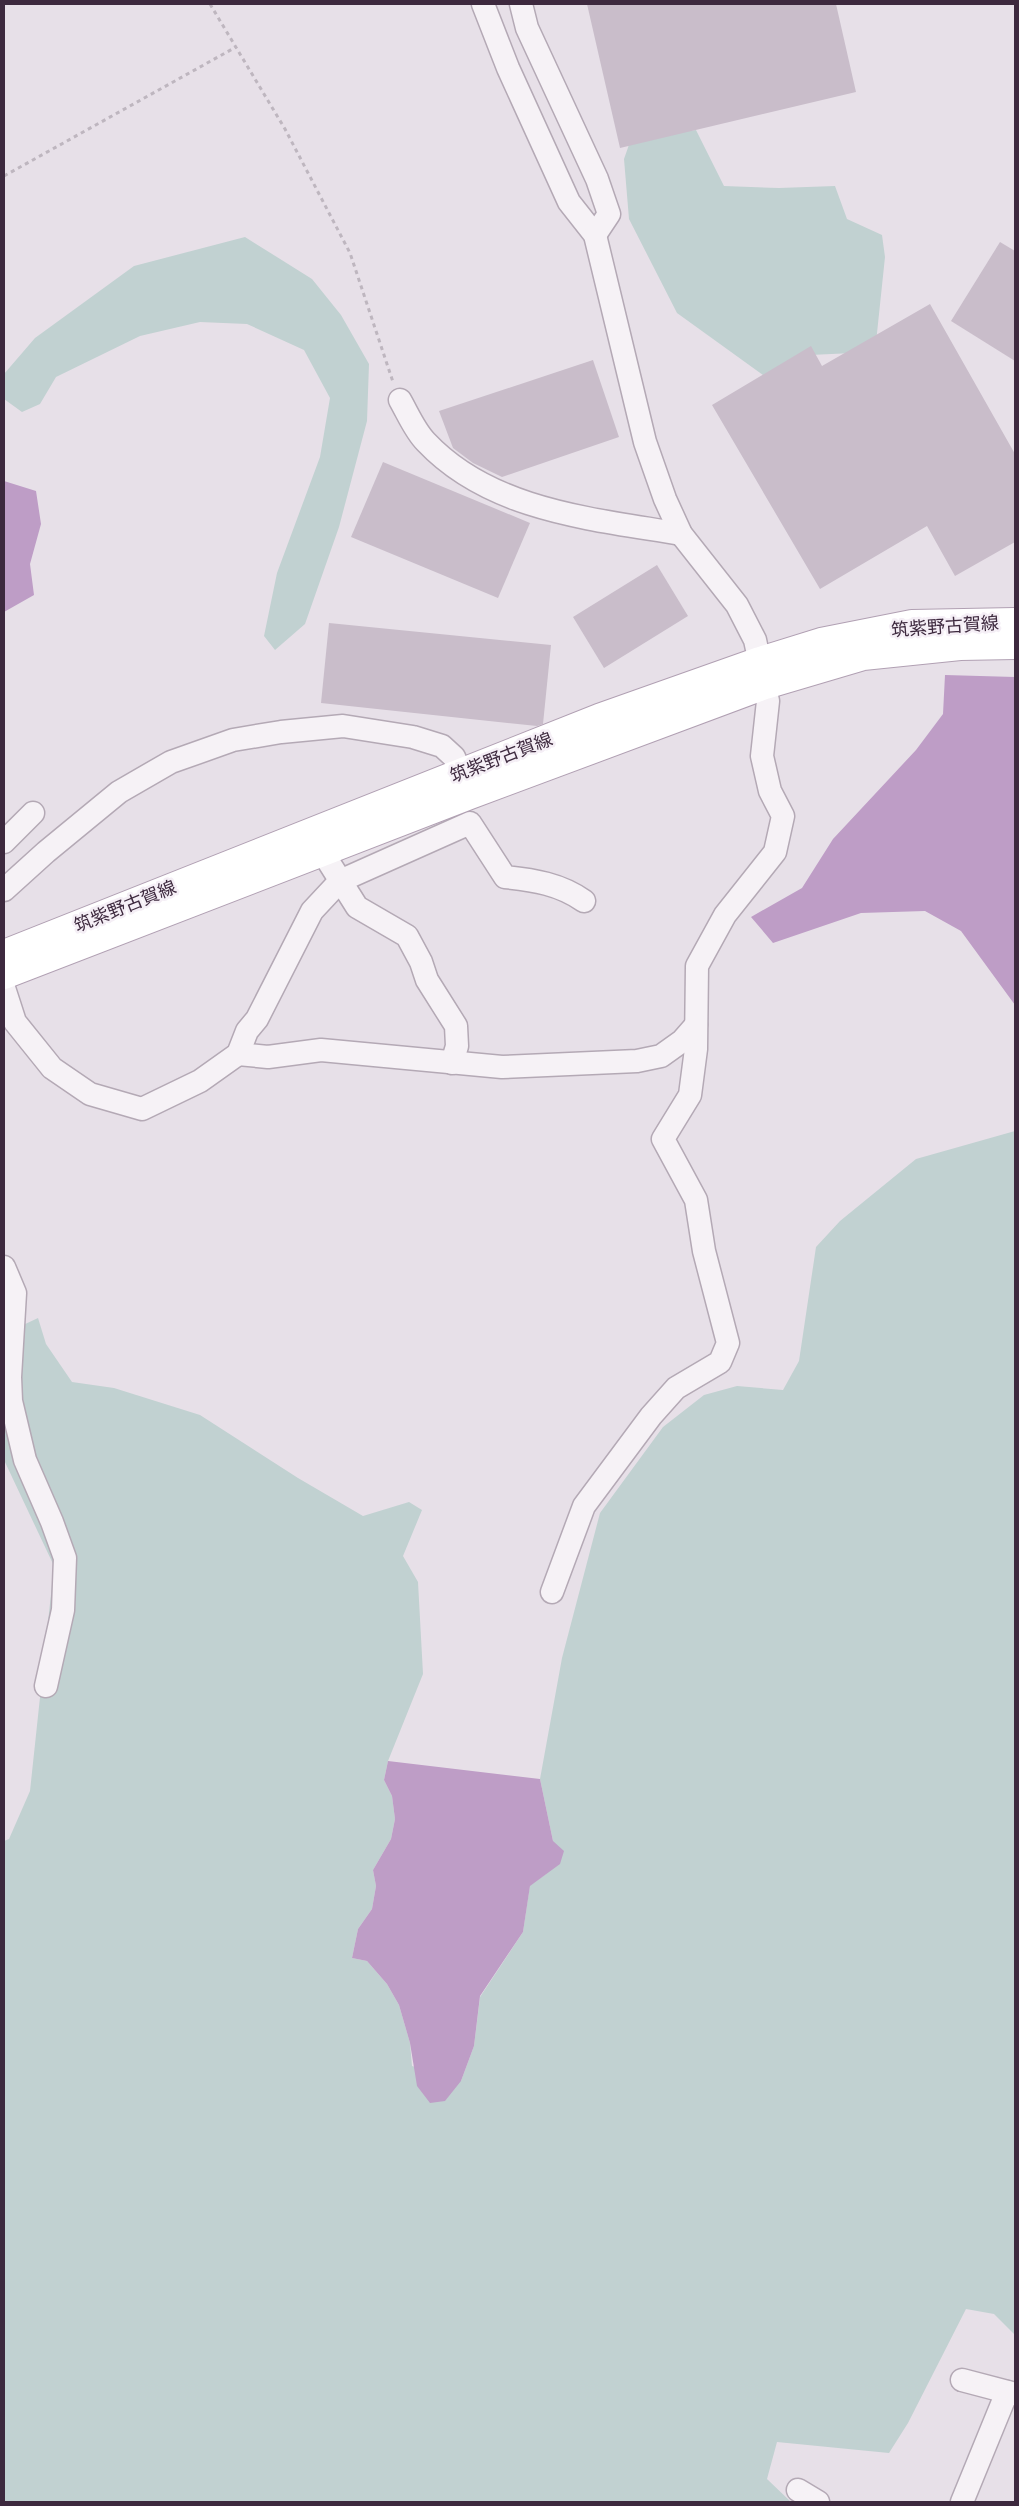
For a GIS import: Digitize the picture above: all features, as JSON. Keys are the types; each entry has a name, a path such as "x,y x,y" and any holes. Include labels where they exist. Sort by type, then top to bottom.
{"main road":[{"name":"筑紫野古賀線","path":"763,673 821,642 912,624 1015,622"},
{"name":"筑紫野古賀線","path":"4,975 323,853 599,718 763,673 863,656 960,646 1015,645"},
{"name":"筑紫野古賀線","path":"4,954 465,784"}],"street":[{"path":"483,4 508,68 569,202 595,235 645,442 665,499 681,534 737,605 755,640 768,701 762,756 770,791 783,816 775,852 725,915 697,966 696,1025 690,1095 663,1139 696,1200 704,1251 728,1343 720,1362 676,1388 651,1416 584,1506 552,1592"},
{"path":"521,4 527,28 600,188 608,214 595,235"},
{"path":"400,400 425,441 447,462 507,497 571,515 681,534"},
{"path":"4,890 46,852 119,792 171,762 233,740 281,732 343,726 413,737 442,746 454,757 465,784"},
{"path":"4,842 33,813"},
{"path":"4,988 15,1022 52,1068 90,1094 142,1108 200,1081 238,1054 247,1031 257,1019 312,912 340,881 470,823 505,877 540,881 570,891 584,901"},
{"path":"323,853 357,907 407,936 421,962 426,980 456,1026 457,1046 452,1063"},
{"path":"238,1054 268,1057 321,1050 502,1068 638,1061 661,1056 682,1041 696,1025"},
{"path":"4,1267 16,1293 10,1377 11,1401 25,1460 52,1522 65,1558 63,1610 46,1686"},
{"path":"962,2380 1011,2393 962,2502"},
{"path":"798,2490 818,2502"}],"path":[{"path":"210,4 285,129 350,253 382,355 400,400"},
{"path":"4,176 236,47"}],"shaded area":[{"path":"696,130 724,186 779,188 835,186 847,219 882,235 885,257 875,352 810,355 767,378 677,313 629,219 624,159 631,139"},
{"path":"245,237 312,279 341,315 369,364 367,421 339,527 305,624 275,650 264,636 277,573 320,457 330,398 304,350 247,324 200,322 140,336 56,377 40,404 22,412 4,399 4,374 35,338 134,266"},
{"path":"4,481 36,491 41,524 30,564 34,595 4,612"},
{"path":"945,675 1015,677 1015,1005 961,931 925,911 861,913 773,943 751,917 802,888 833,839 916,750 943,714"},
{"path":"1015,1131 1015,2335 994,2314 966,2309 908,2423 889,2453 777,2442 767,2479 791,2502 4,2502 4,1841 9,1839 30,1791 54,1566 4,1460 4,1334 38,1318 46,1344 72,1382 114,1388 200,1415 298,1478 363,1516 409,1502 422,1510 403,1556 418,1582 423,1674 388,1761 384,1780 392,1796 395,1819 391,1839 373,1870 376,1886 372,1909 358,1929 352,1958 367,1961 387,1984 399,2005 410,2043 412,2066 461,2081 474,2046 480,1997 523,1932 530,1885 546,1874 553,1841 540,1779 562,1658 600,1513 663,1427 704,1395 737,1386 783,1390 799,1361 816,1247 840,1221 916,1159"},
{"path":"388,1761 540,1779 553,1841 564,1851 560,1864 530,1886 523,1932 480,1996 474,2046 461,2081 445,2101 430,2103 417,2086 410,2043 399,2005 387,1984 367,1961 352,1958 358,1929 372,1909 376,1886 373,1870 391,1839 395,1819 392,1796 384,1780"}],"building":[{"path":"587,4 836,4 856,92 620,148"},
{"path":"1000,242 1015,251 1015,361 951,321"},
{"path":"930,304 1015,454 1015,542 955,576 927,526 820,589 712,405 811,346 822,366"},
{"path":"593,360 619,437 502,477 473,463 453,448 439,411"},
{"path":"383,462 530,523 498,598 351,537"},
{"path":"657,565 688,616 604,668 573,617"},
{"path":"329,623 551,645 543,724 537,726 321,703"}]}
